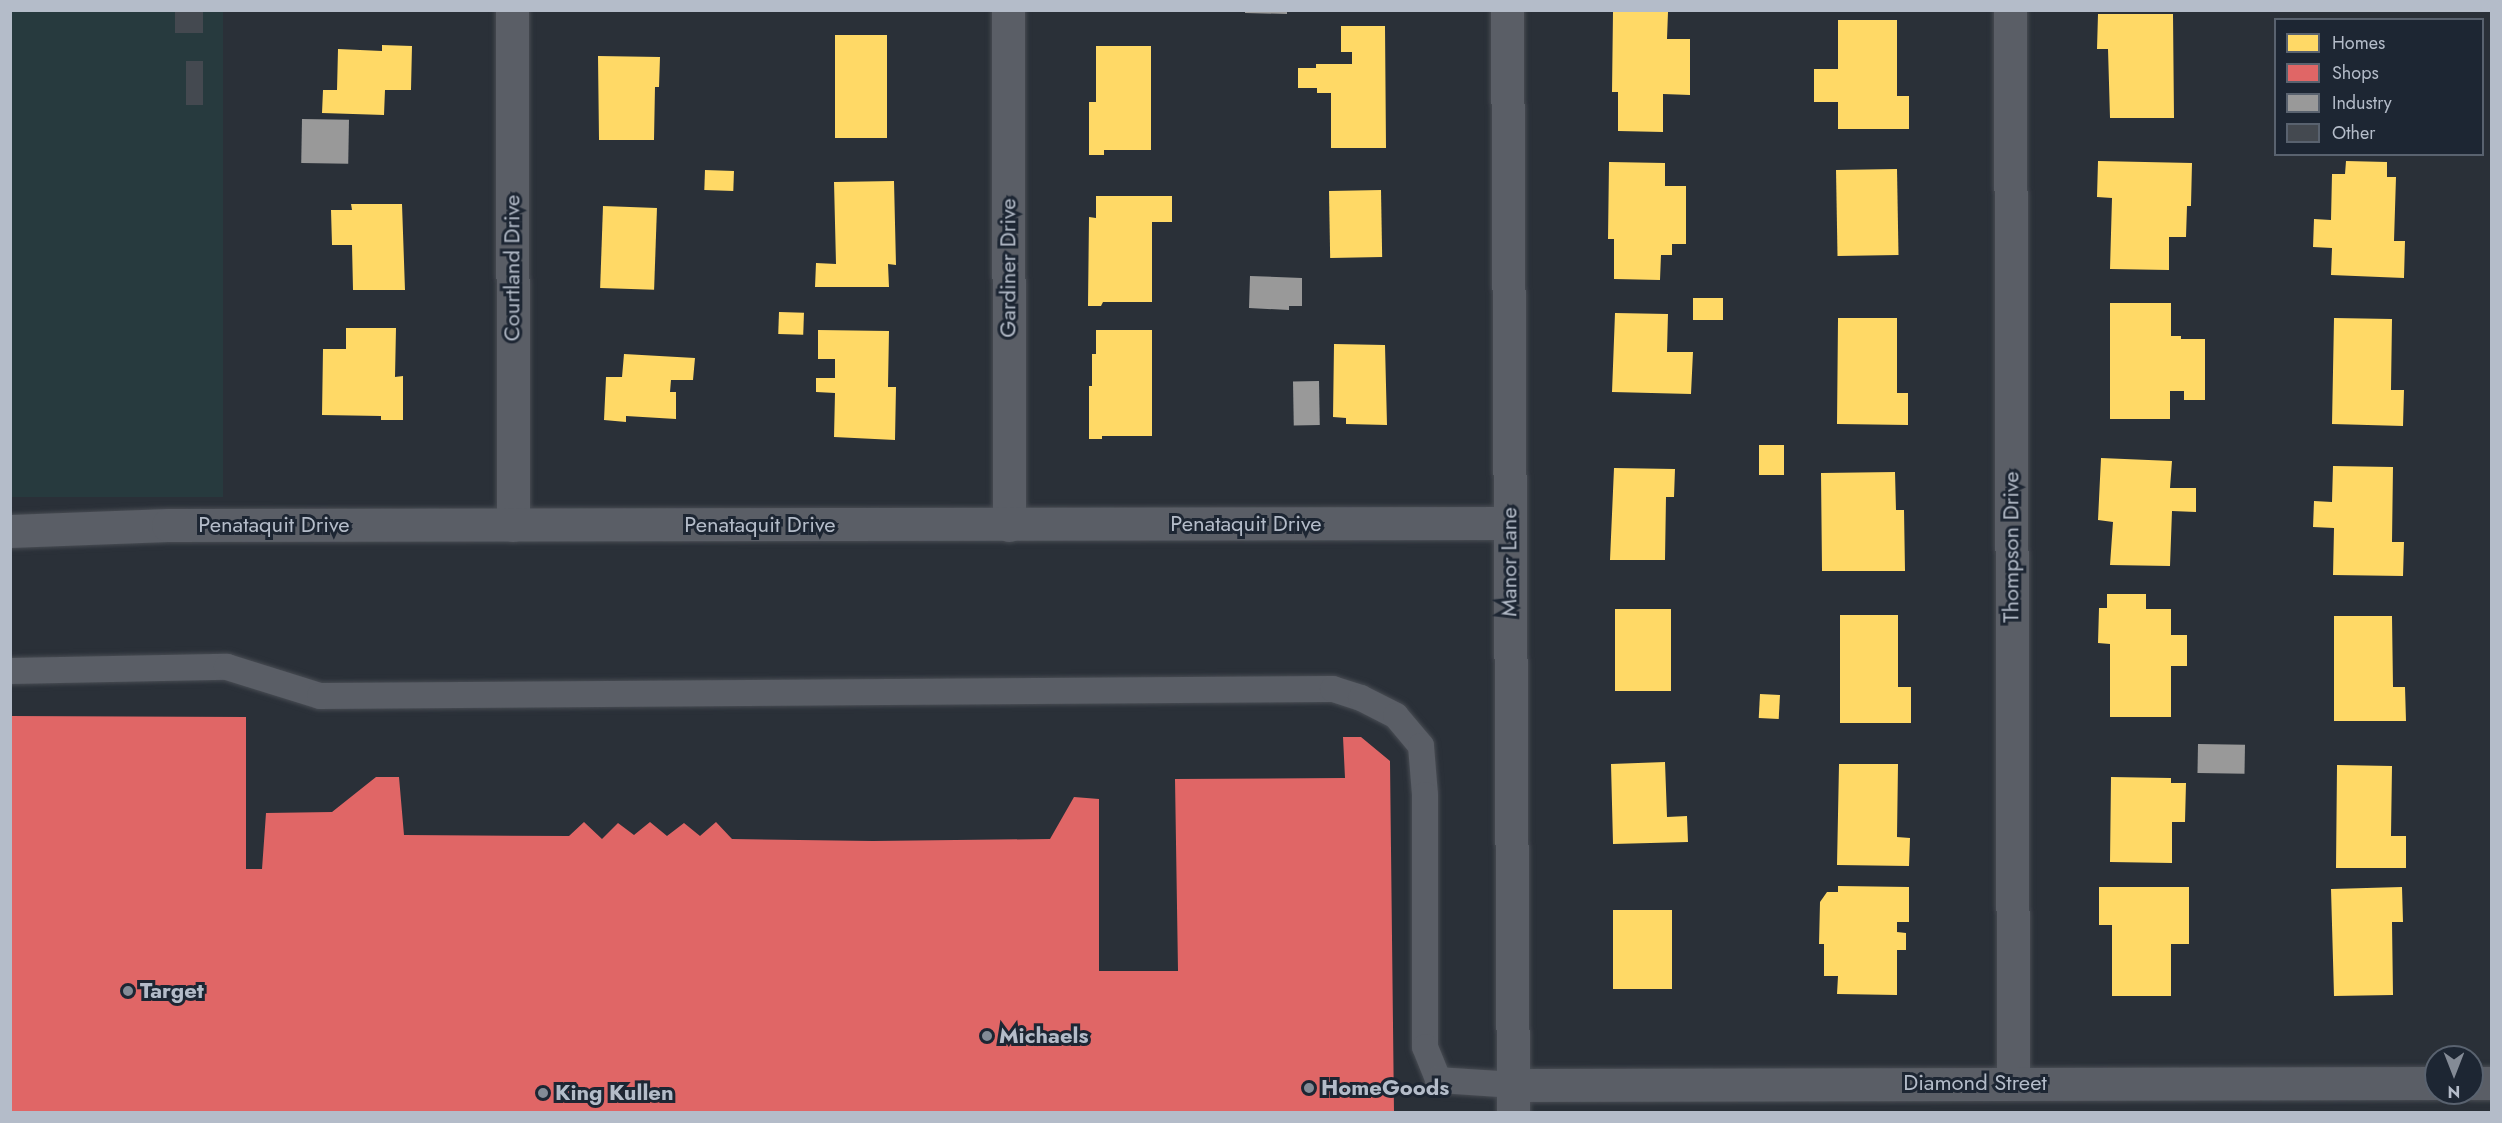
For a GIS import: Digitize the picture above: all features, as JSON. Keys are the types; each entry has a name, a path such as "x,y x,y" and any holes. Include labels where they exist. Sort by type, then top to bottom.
{"street":[{"name":"Courtland Drive","path":"512,10 513,525"},
{"name":"Gardiner Drive","path":"1008,10 1009,525"},
{"name":"Manor Lane","path":"1507,10 1513,1099"},
{"name":"Thompson Drive","path":"2010,10 2013,1083"},
{"name":"Penataquit Drive","path":"10,531 168,525 1509,523"},
{"name":"Diamond Street","path":"1513,1099 2013,1083 2424,1083"}],"lane":[{"path":"10,671 227,668 320,696 1333,689 1361,698 1396,716 1421,746 1425,795 1425,1047 1438,1080 1513,1099"}],"green space":[{"path":"11,11 223,11 223,497 11,497"}],"building: Homes":[{"path":"1613,11 1668,12 1667,39 1690,39 1690,95 1663,94 1663,132 1618,131 1618,92 1612,92"},
{"path":"2098,14 2173,14 2174,118 2110,118 2108,49 2097,49"},
{"path":"1838,20 1897,20 1897,96 1909,96 1909,129 1838,129 1838,102 1814,102 1814,69 1838,69"},
{"path":"1341,26 1385,26 1386,148 1331,148 1331,93 1317,93 1317,88 1298,88 1298,68 1316,68 1316,64 1352,64 1352,52 1341,52"},
{"path":"835,35 887,35 887,138 835,138"},
{"path":"382,45 412,46 411,90 385,90 384,115 322,113 323,90 337,90 338,49 382,51"},
{"path":"1096,46 1151,46 1151,150 1104,150 1104,155 1089,155 1089,102 1096,102"},
{"path":"598,56 660,57 659,87 655,87 654,140 599,140"},
{"path":"2098,161 2192,163 2191,206 2187,206 2186,237 2169,237 2169,270 2110,269 2112,198 2097,197"},
{"path":"2346,161 2387,162 2387,177 2396,177 2394,241 2405,241 2404,278 2331,275 2332,248 2313,247 2314,219 2331,220 2332,174 2345,174"},
{"path":"1609,162 1665,163 1665,186 1686,186 1686,244 1672,244 1672,255 1661,255 1660,280 1614,279 1614,239 1608,239"},
{"path":"1897,169 1899,255 1838,256 1836,170"},
{"path":"705,170 734,171 733,191 704,190"},
{"path":"894,181 896,265 888,264 889,287 815,287 816,263 836,264 834,182"},
{"path":"1381,190 1382,257 1330,258 1329,191"},
{"path":"1096,196 1172,196 1172,222 1152,222 1152,302 1103,302 1101,306 1088,306 1089,217 1096,218"},
{"path":"351,204 402,204 405,290 353,290 352,245 332,245 331,210 352,210"},
{"path":"603,206 657,208 654,290 600,288"},
{"path":"1693,298 1723,298 1723,320 1693,320"},
{"path":"2110,303 2171,303 2171,336 2181,336 2181,339 2205,339 2205,400 2184,400 2184,391 2170,391 2170,419 2110,419"},
{"path":"779,312 804,313 803,335 778,334"},
{"path":"1615,313 1668,314 1667,352 1693,352 1691,394 1612,392"},
{"path":"1838,318 1897,318 1897,393 1908,393 1908,425 1837,424"},
{"path":"2334,318 2392,319 2391,390 2404,390 2403,426 2332,424"},
{"path":"346,328 396,328 395,377 403,376 403,420 381,420 381,416 322,415 323,349 346,349"},
{"path":"818,330 889,331 888,387 896,387 895,440 834,437 835,393 816,392 816,378 835,378 835,359 818,359"},
{"path":"1096,330 1152,330 1152,436 1102,436 1102,439 1089,439 1089,386 1092,386 1092,354 1096,354"},
{"path":"1334,344 1385,345 1387,425 1346,424 1346,418 1333,417"},
{"path":"624,354 695,358 693,380 671,380 670,392 676,392 676,419 626,416 626,422 604,420 606,377 622,377"},
{"path":"1759,445 1784,445 1784,475 1759,475"},
{"path":"2101,458 2172,461 2170,488 2196,488 2196,512 2172,511 2170,566 2110,565 2113,522 2098,520"},
{"path":"2333,466 2393,467 2392,542 2404,542 2403,576 2333,575 2334,528 2313,527 2314,501 2332,502"},
{"path":"1614,468 1675,469 1674,497 1666,497 1665,560 1610,560"},
{"path":"1895,472 1896,510 1904,510 1905,571 1822,571 1821,473"},
{"path":"2107,594 2146,594 2146,609 2171,609 2171,635 2187,635 2187,666 2171,666 2171,717 2110,717 2110,644 2098,643 2099,608 2107,608"},
{"path":"1615,609 1671,609 1671,691 1615,691"},
{"path":"1840,615 1898,615 1898,687 1911,687 1911,723 1840,723"},
{"path":"2334,616 2392,616 2393,687 2405,687 2406,721 2334,721"},
{"path":"1760,694 1780,695 1779,719 1759,718"},
{"path":"1665,762 1667,817 1687,816 1688,842 1613,844 1611,764"},
{"path":"1839,764 1898,764 1897,837 1910,838 1909,866 1837,865"},
{"path":"2337,765 2392,766 2391,836 2406,836 2406,868 2336,868"},
{"path":"2111,777 2171,778 2171,783 2186,783 2185,822 2172,822 2172,863 2110,862"},
{"path":"1838,886 1909,887 1909,922 1897,922 1897,932 1906,933 1906,950 1897,950 1897,995 1837,994 1838,976 1824,976 1824,944 1819,944 1820,902 1827,892 1838,892"},
{"path":"2099,887 2189,887 2189,944 2171,944 2171,996 2112,996 2112,925 2099,925"},
{"path":"2402,887 2403,922 2392,922 2393,995 2334,996 2331,889"},
{"path":"1613,910 1672,910 1672,989 1613,989"}],"building: Shops":[{"path":"10,716 246,717 246,869 262,869 266,813 332,812 376,777 399,777 404,835 569,836 584,822 602,839 618,823 634,835 650,822 667,836 684,823 700,836 716,822 732,839 873,841 1050,839 1074,797 1099,799 1099,971 1178,971 1175,779 1345,778 1343,737 1361,737 1390,761 1394,1112 10,1112"}],"building: Industry":[{"path":"1245,10 1287,10 1287,14 1245,13"},
{"path":"302,119 349,120 348,164 301,163"},
{"path":"1250,276 1302,278 1302,306 1289,306 1289,310 1249,308"},
{"path":"1293,381 1319,381 1320,425 1294,425"},
{"path":"2198,744 2245,745 2244,774 2197,773"}],"building: Other":[{"path":"175,10 203,10 203,33 175,33"},
{"path":"186,61 203,61 203,105 186,105"}],"place":[{"name":"Target","path":"128,991"},
{"name":"Michaels","path":"987,1036"},
{"name":"HomeGoods","path":"1309,1088"},
{"name":"King Kullen","path":"543,1093"}]}
